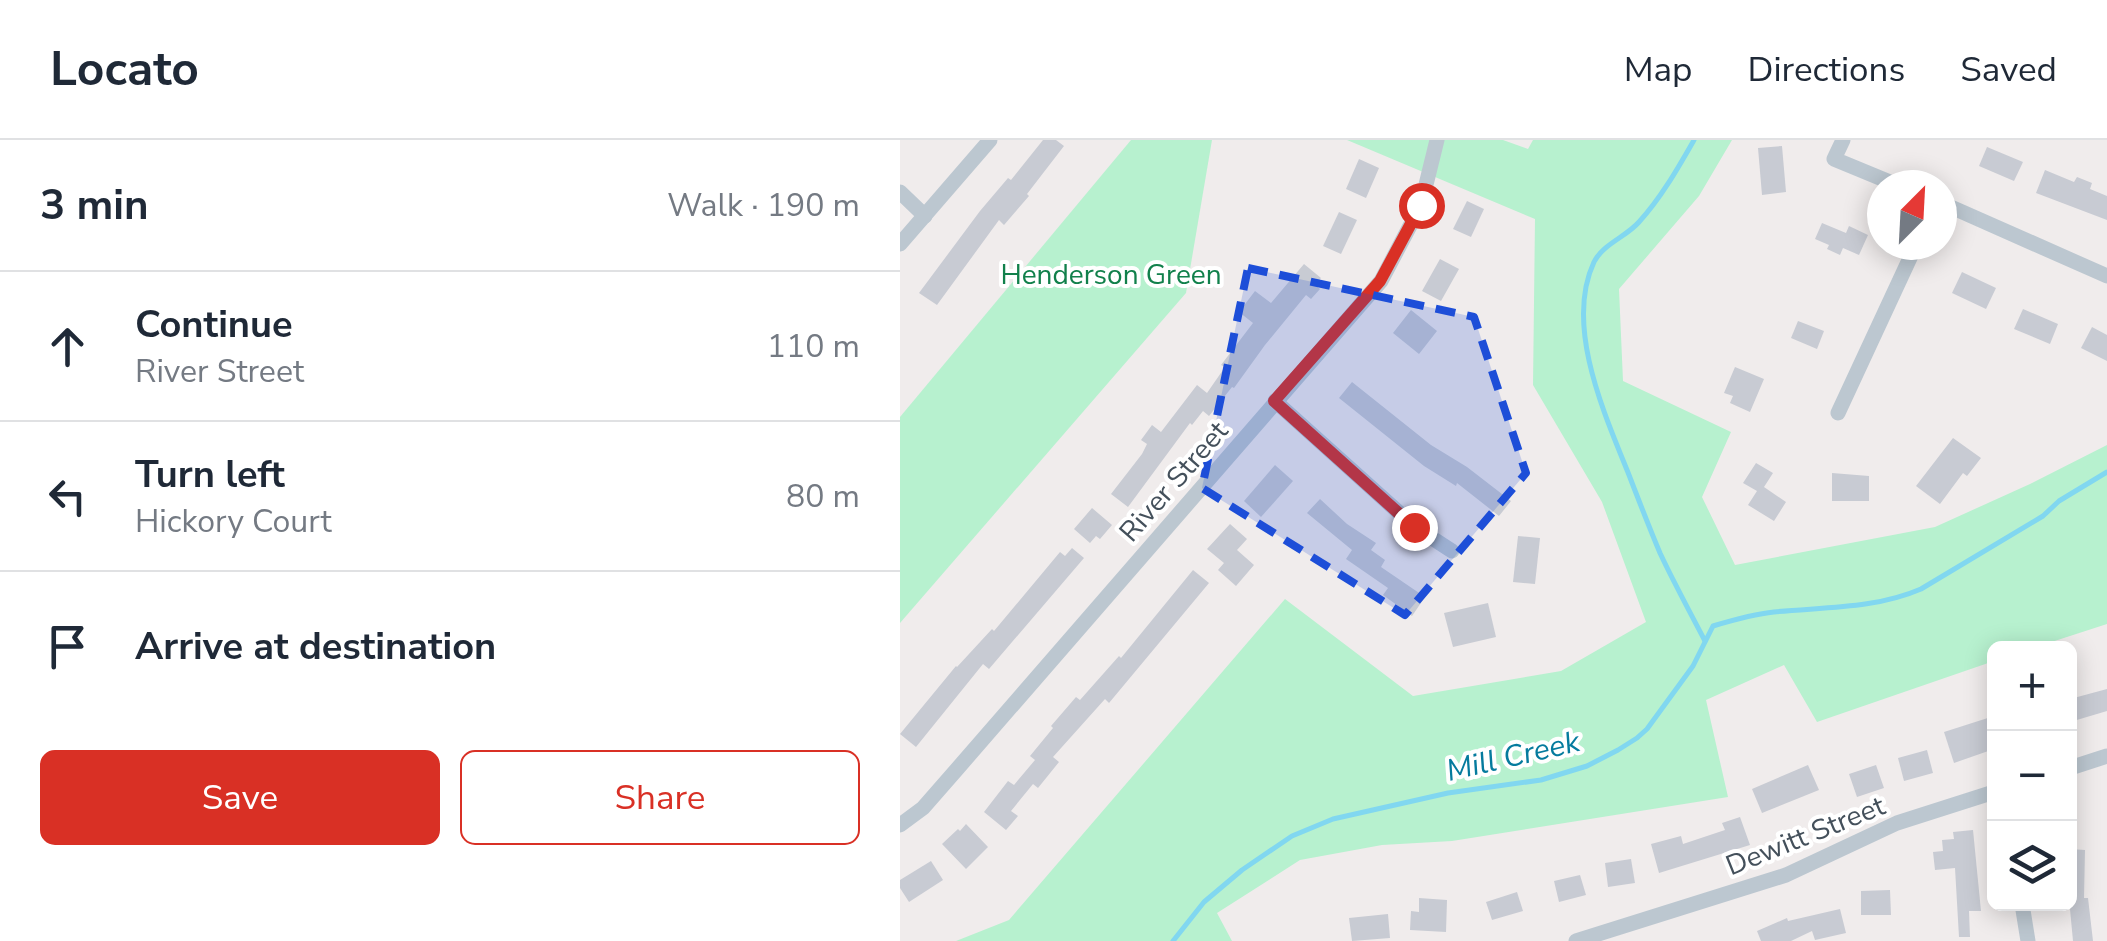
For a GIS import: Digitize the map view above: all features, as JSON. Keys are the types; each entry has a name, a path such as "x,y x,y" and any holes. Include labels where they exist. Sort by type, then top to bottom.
{"street":[{"path":"900,244 990,140"},
{"name":"River Street","path":"900,825 923,808 1380,281 1421,205 1437,140"},
{"path":"1843,140 1834,160 1867,173"},
{"path":"900,192 925,216"},
{"path":"1957,210 2107,276"},
{"path":"1838,412 1909,260"},
{"path":"1274,401 1414,527 1452,551"},
{"path":"2077,766 2107,756"},
{"name":"Dewitt Street","path":"1576,941 1607,937 1786,875 1897,823 1987,794"},
{"path":"2023,911 2028,941"}],"highlighted area":[{"path":"1248,268 1474,317 1526,473 1405,615 1202,488"}],"green space":[{"name":"Henderson Green","path":"1131,140 1212,140 1186,293 900,623 900,417"},
{"path":"1347,140 1503,140 1528,149 1533,140 1732,140 1699,196 1619,289 1623,381 1731,432 1702,497 1735,565 1935,527 2107,445 2107,624 2055,641 1987,641 1987,663 1817,722 1784,665 1706,700 1728,797 1452,841 1382,845 1300,860 1217,913 1232,941 956,941 1009,920 1285,599 1413,696 1561,671 1646,622 1602,502 1533,385 1535,219"}],"building":[{"path":"1043,140 1056,140 1064,146 1029,196 1004,225 999,220 937,305 919,293 980,211"},
{"path":"1782,146 1786,192 1762,195 1758,148"},
{"path":"1987,147 2023,162 2014,181 1979,166"},
{"path":"1359,159 1379,168 1366,198 1346,189"},
{"path":"2045,170 2074,182 2077,177 2092,183 2090,189 2107,196 2107,220 2036,193"},
{"path":"1467,201 1484,209 1471,237 1453,229"},
{"path":"1339,212 1357,220 1341,254 1323,246"},
{"path":"1822,223 1846,233 1849,226 1867,235 1859,255 1843,248 1840,255 1815,239"},
{"path":"1440,259 1459,269 1441,301 1422,291"},
{"path":"1304,264 1321,278 1315,285 1320,289 1311,299 1306,295 1209,416 1203,411 1190,423 1128,507 1111,494 1142,454 1147,444 1141,440 1152,425 1161,432 1197,385 1207,393 1225,367 1221,365 1253,323 1239,312 1255,291 1271,303"},
{"path":"1962,272 1996,288 1986,309 1952,293"},
{"path":"2023,309 2058,324 2050,344 2014,329"},
{"path":"1411,310 1437,331 1419,354 1393,333"},
{"path":"1798,321 1824,331 1817,349 1791,338"},
{"path":"2092,327 2107,335 2107,361 2081,348"},
{"path":"1735,367 1764,379 1750,412 1730,403 1733,396 1724,393"},
{"path":"1352,382 1431,445 1511,501 1499,516 1457,483 1456,486 1424,466 1339,398"},
{"path":"1953,438 1981,458 1967,476 1963,473 1940,504 1916,486"},
{"path":"1756,463 1773,473 1764,487 1786,502 1774,521 1748,505 1757,491 1743,483"},
{"path":"1275,465 1293,481 1261,517 1244,501"},
{"path":"1832,473 1869,476 1869,501 1832,501"},
{"path":"1320,499 1376,543 1371,550 1385,560 1381,567 1425,597 1412,616 1383,595 1388,588 1346,559 1352,550 1307,513"},
{"path":"1092,508 1112,525 1100,539 1096,536 1090,543 1074,529"},
{"path":"1230,524 1247,539 1237,550 1254,565 1236,586 1218,570 1224,563 1207,549"},
{"path":"1518,536 1540,538 1535,584 1513,582"},
{"path":"1072,548 1084,558 989,669 983,664 916,747 900,734 1060,552 1065,556"},
{"path":"1193,570 1209,583 1109,703 1105,699 1053,757 1059,762 1038,788 1033,784 1011,811 1018,816 1006,830 984,812 1008,781 1014,785 1035,760 1030,756 1076,697 1080,700 1121,658"},
{"path":"1488,603 1496,637 1453,647 1444,613"},
{"path":"2107,689 2107,711 2077,720 2077,697"},
{"path":"1987,718 1987,751 1954,763 1944,732"},
{"path":"1927,750 1933,773 1904,781 1898,758"},
{"path":"1808,765 1819,790 1762,813 1752,789"},
{"path":"1876,765 1884,788 1857,797 1849,774"},
{"path":"1740,817 1750,845 1659,873 1651,844 1681,836 1683,844 1725,830 1722,823"},
{"path":"966,824 988,847 966,869 942,844"},
{"path":"1973,830 1981,911 1969,911 1970,937 1959,937 1955,868 1935,870 1933,852 1943,851 1942,840 1954,839 1953,832"},
{"path":"2077,849 2085,850 2084,898 2088,898 2093,941 2073,941 2070,911 2077,911"},
{"path":"1631,859 1635,883 1608,887 1605,863"},
{"path":"931,861 943,880 909,902 900,888 900,880"},
{"path":"1580,875 1586,895 1559,902 1554,881"},
{"path":"1890,890 1891,915 1861,915 1861,891"},
{"path":"1517,892 1523,911 1492,920 1486,902"},
{"path":"1419,898 1447,900 1446,932 1410,930 1411,911 1419,912"},
{"path":"1840,909 1846,933 1815,940 1812,931 1791,941 1761,941 1757,931 1787,918 1788,921"},
{"path":"1388,914 1390,938 1352,941 1349,918"}],"waterway":[{"path":"1694,140 1647,213 1594,262 1583,314 1591,370 1609,425 1660,553 1705,641"},
{"name":"Mill Creek","path":"1173,941 1204,902 1292,836 1333,819 1448,793 1541,780 1587,766 1647,729 1693,666 1713,626 1766,613 1867,604 1921,589 2043,516 2059,501 2107,472"}],"route":[{"path":"1414,527 1274,401 1380,281 1421,205"}]}
